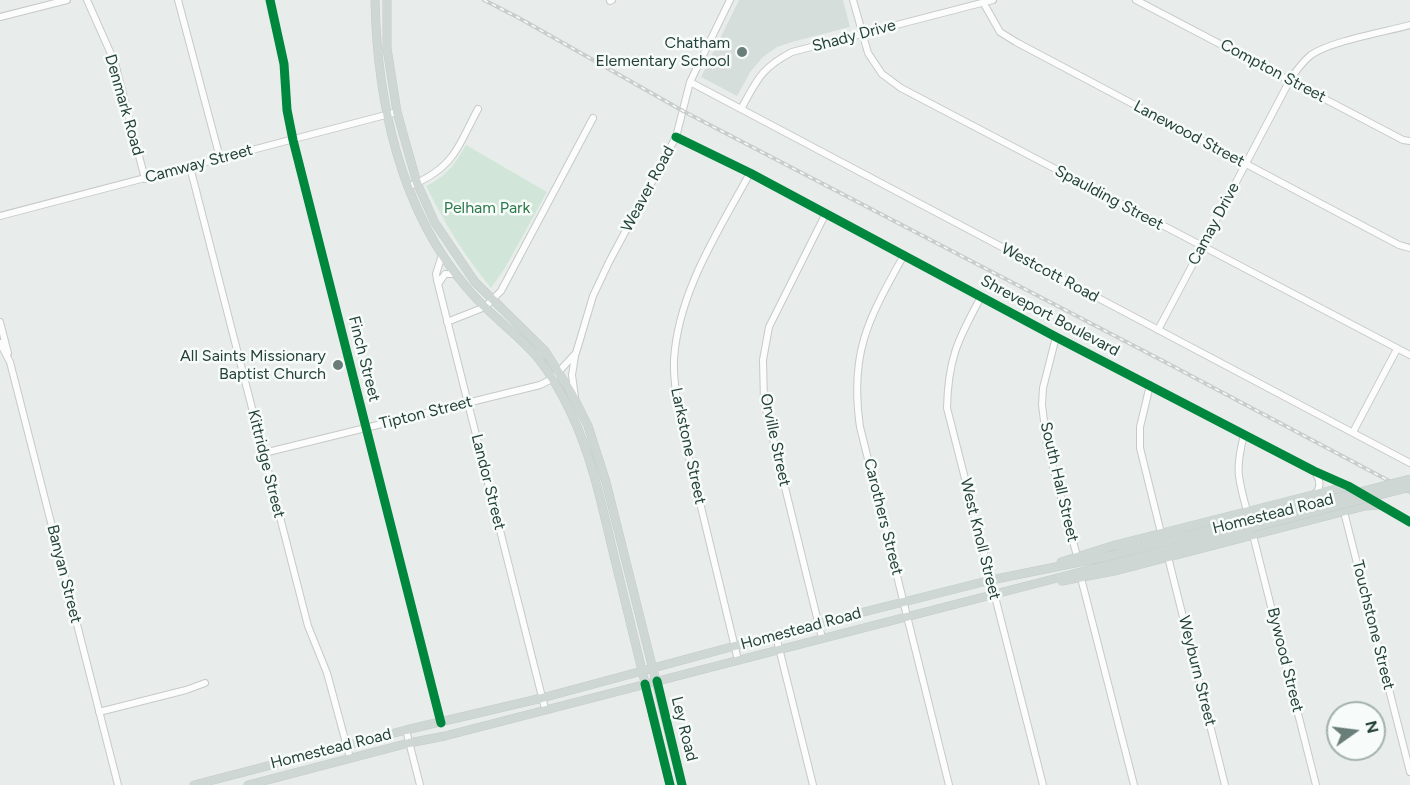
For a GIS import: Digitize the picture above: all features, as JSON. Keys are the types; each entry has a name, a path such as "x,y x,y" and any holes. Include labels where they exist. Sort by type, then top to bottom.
{"main road":[{"path":"375,0 377,49 387,115 408,187 426,229 442,255 485,307 539,359 571,411 602,510 643,672"},
{"path":"387,0 387,48 397,112 417,183 435,223 458,259 475,282 544,351 576,400 588,426 613,508 654,669"},
{"name":"Homestead Road","path":"194,785 218,782 292,759 542,698 820,623 991,580 1251,528 1410,479"},
{"path":"1035,572 1077,556 1348,486"},
{"name":"Homestead Road","path":"248,785 1410,487"},
{"path":"1037,584 1081,578 1168,557 1251,528 1344,512 1366,502 1380,506"},
{"path":"602,510 613,508"},
{"name":"Ley Road","path":"654,669 682,785"},
{"name":"Ley Road","path":"643,672 670,785"},
{"path":"292,759 296,772"}],"street":[{"path":"0,16 67,0"},
{"name":"Denmark Road","path":"87,0 115,63 145,179"},
{"path":"178,0 220,158"},
{"name":"Finch Street","path":"270,0 284,63 287,110 293,140 441,723"},
{"name":"Weaver Road","path":"552,379 576,353 597,287 676,137 690,82 730,0"},
{"name":"Spaulding Street","path":"853,0 868,53 882,74 901,88 1201,247 1410,354"},
{"name":"Shady Drive","path":"741,109 758,78 773,62 792,52 993,0"},
{"name":"Compton Street","path":"1136,0 1403,140 1410,141"},
{"name":"Lanewood Street","path":"983,2 1000,33 1399,245 1410,248"},
{"name":"Camay Drive","path":"1158,330 1300,65 1312,54 1330,46 1410,25"},
{"name":"Westcott Road","path":"690,82 1410,463"},
{"path":"408,187 435,175 451,160 478,109"},
{"name":"Camway Street","path":"0,216 397,112"},
{"path":"447,322 485,307 501,291 593,118"},
{"name":"Shreveport Boulevard","path":"676,137 750,173 1244,435 1348,486 1366,502"},
{"name":"Kittridge Street","path":"190,167 308,626 327,673 350,758"},
{"name":"Larkstone Street","path":"738,660 680,420 674,382 674,361 681,317 693,285 750,173"},
{"name":"Orville Street","path":"822,638 764,402 763,360 769,327 825,214"},
{"name":"Landor Street","path":"442,255 436,274 438,284 545,709"},
{"name":"Carothers Street","path":"904,255 878,303 862,342 856,377 860,427 949,785"},
{"path":"438,284 445,274 456,274"},
{"name":"West Knoll Street","path":"981,297 962,332 951,363 947,408 1042,785"},
{"name":"Banyan Street","path":"0,322 118,785"},
{"name":"South Hall Street","path":"1056,337 1043,388 1042,405 1047,445 1077,556"},
{"name":"Banyan Street","path":"0,343 10,362"},
{"path":"1353,432 1397,349"},
{"path":"576,353 572,375 576,400"},
{"name":"Tipton Street","path":"264,453 540,385 552,379"},
{"path":"1150,385 1140,427 1140,448 1161,533"},
{"path":"1244,435 1237,459 1238,475 1247,511"},
{"path":"1314,471 1319,480 1319,488 1315,494"},
{"path":"1380,506 1410,522"},
{"name":"Touchstone Street","path":"1344,512 1410,772"},
{"name":"Bywood Street","path":"1251,528 1316,785"},
{"name":"Weyburn Street","path":"1168,557 1225,785"},
{"path":"1081,578 1134,785"},
{"path":"776,636 813,785"},
{"path":"99,711 206,683"},
{"path":"406,730 420,785"}],"shaded area":[{"name":"Chatham Elementary School","path":"739,0 843,0 850,27 777,47 763,57 751,71 737,96 701,77"}],"green space":[{"name":"Pelham Park","path":"466,145 547,192 505,268 491,288 455,239 426,186 450,169"}],"railway":[{"path":"484,0 683,111 1410,492"}],"cycle path":[{"path":"270,0 284,64 287,110 293,140 441,723"},
{"path":"676,137 750,173 1056,337 1314,471 1348,486 1410,522"},
{"path":"657,681 682,785"},
{"path":"645,684 670,785"}],"place":[{"name":"Chatham Elementary School","path":"742,52"},
{"name":"All Saints Missionary Baptist Church","path":"338,365"}]}
